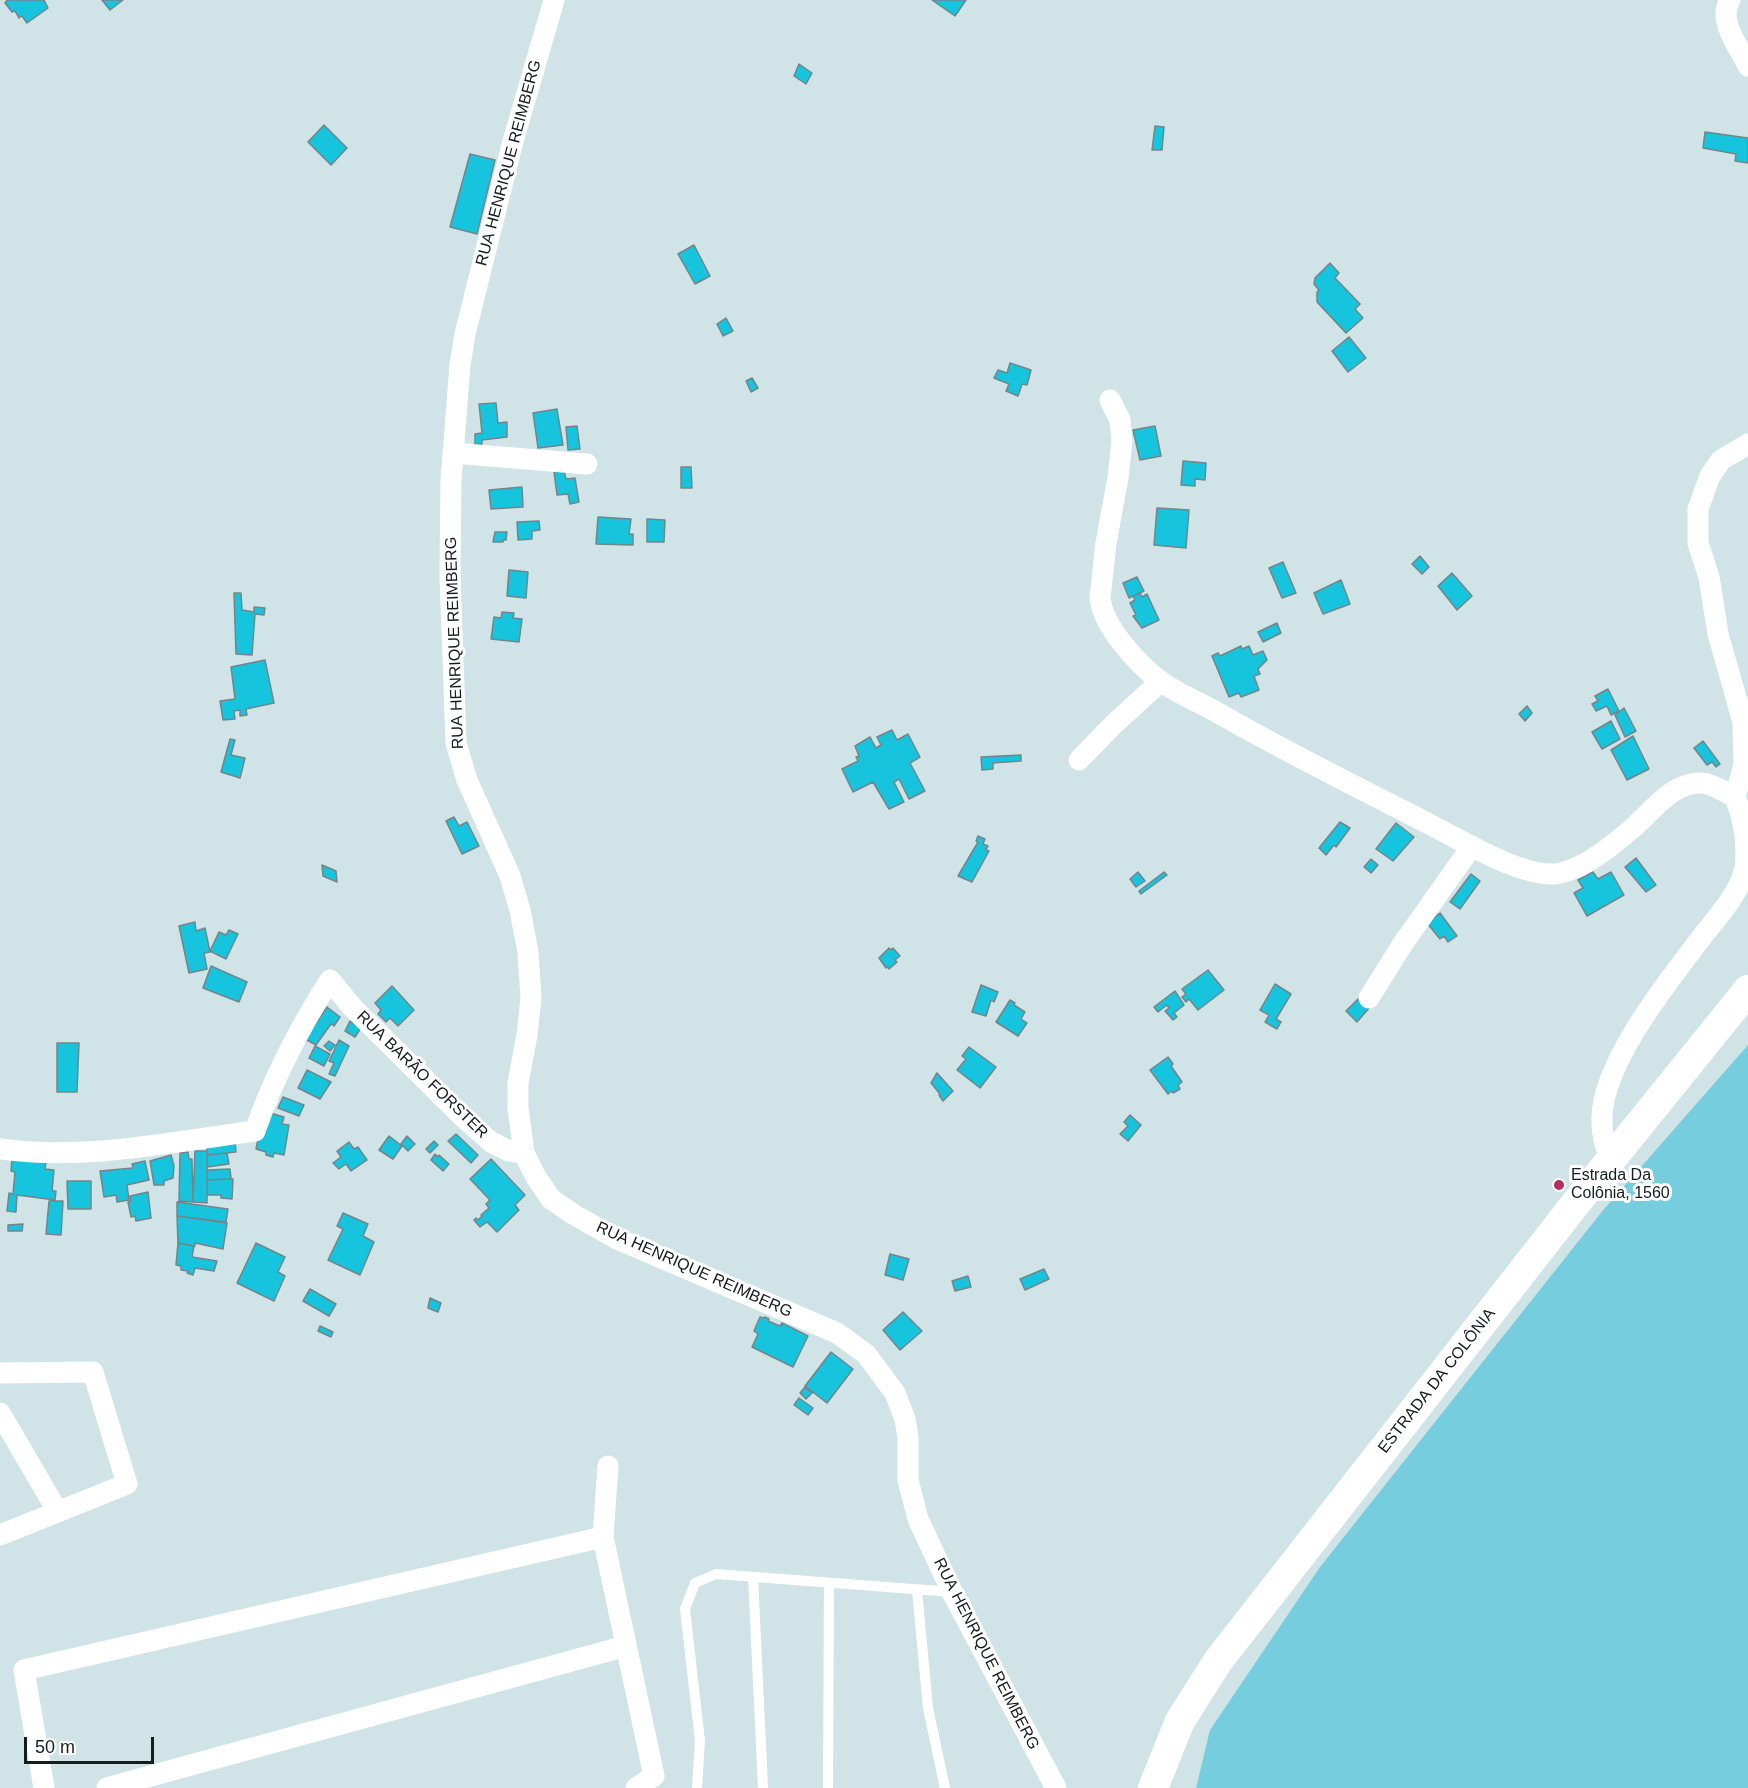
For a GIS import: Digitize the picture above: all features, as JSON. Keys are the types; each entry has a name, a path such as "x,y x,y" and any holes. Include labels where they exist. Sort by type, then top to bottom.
{"main road":[{"name":"ESTRADA DA COLÔNIA","path":"1152,1788 1180,1721 1218,1661 1748,990"}],"street":[{"name":"RUA HENRIQUE REIMBERG","path":"554,0 518,122 465,334 460,365 453,453 450,576 456,742 467,780 510,876 520,910 528,952 531,998 518,1083 518,1108 524,1153 551,1199 573,1214 624,1242 837,1333 866,1354 895,1393 903,1409 908,1437 908,1480 918,1519 952,1592 1056,1788"},
{"path":"1721,4 1727,24 1748,66"},
{"path":"1110,400 1120,420 1122,440 1118,478 1106,543 1101,607 1111,628 1130,652 1161,681 1263,739 1472,846 1528,870 1557,875 1588,861 1608,848 1676,790 1689,784 1702,783 1735,797"},
{"path":"1611,1161 1603,1139 1602,1115 1612,1073 1665,986 1728,906 1745,868 1747,837 1735,797 1744,765 1743,722 1718,634 1709,577 1698,543 1698,509 1710,476 1721,460 1748,444"},
{"path":"453,453 587,464"},
{"path":"1079,760 1161,681"},
{"path":"1369,998 1402,945 1472,846"},
{"name":"RUA BARÃO FORSTER","path":"0,1149 56,1152 104,1151 255,1131 297,1037 330,980 352,1007 465,1119 491,1142 509,1152 524,1153"},
{"path":"0,1373 93,1372 128,1484 0,1535"},
{"path":"0,1413 58,1512"},
{"path":"608,1466 603,1537 654,1776 636,1788"},
{"path":"45,1788 24,1670 603,1537"},
{"path":"107,1788 626,1646"}],"lane":[{"path":"697,1788 700,1741 685,1609 695,1583 716,1574 952,1592"},
{"path":"753,1577 763,1788"},
{"path":"828,1788 829,1583"},
{"path":"917,1590 928,1708 945,1788"}],"shaded area":[{"path":"1748,1045 1748,1788 1196,1788 1210,1730 1320,1567 1604,1209"}],"building":[{"path":"7,0 44,0 48,8 27,23 22,16 19,18 15,11 12,12 5,3"},
{"path":"102,0 123,0 110,10"},
{"path":"932,0 966,0 955,16"},
{"path":"799,64 812,73 806,84 794,76"},
{"path":"324,125 347,148 331,165 308,142"},
{"path":"1155,126 1164,127 1162,150 1152,150"},
{"path":"1705,132 1748,138 1748,163 1735,161 1736,154 1703,148"},
{"path":"470,154 495,160 477,234 450,227"},
{"path":"694,245 710,276 695,284 678,254"},
{"path":"1330,263 1339,273 1335,278 1360,304 1355,309 1363,318 1346,333 1317,302 1319,290 1314,284 1315,278"},
{"path":"726,318 733,331 723,336 717,324"},
{"path":"1349,337 1366,358 1348,372 1332,351"},
{"path":"1010,363 1031,370 1027,385 1022,384 1018,396 1006,391 1009,384 994,378 998,370 1007,373"},
{"path":"752,378 758,388 751,392 746,381"},
{"path":"496,403 498,423 507,422 507,437 482,440 482,444 475,445 475,434 482,433 479,404"},
{"path":"557,409 563,445 538,448 533,413"},
{"path":"577,426 580,449 568,450 566,427"},
{"path":"1155,426 1161,456 1140,460 1133,430"},
{"path":"1183,461 1206,463 1205,480 1195,479 1195,486 1181,485"},
{"path":"681,467 691,467 692,488 681,488"},
{"path":"564,470 566,479 575,478 579,502 570,504 568,494 557,495 554,472"},
{"path":"522,487 523,507 491,509 489,490"},
{"path":"1157,508 1189,510 1186,548 1154,545"},
{"path":"598,517 631,519 629,534 633,534 633,545 596,544"},
{"path":"647,519 665,520 664,542 647,542"},
{"path":"539,521 540,530 532,531 532,539 518,540 517,522"},
{"path":"495,532 507,532 506,540 493,542"},
{"path":"1420,556 1429,567 1422,574 1412,564"},
{"path":"1283,562 1296,593 1282,598 1269,568"},
{"path":"509,570 528,572 526,598 507,596"},
{"path":"1452,573 1472,596 1457,610 1438,586"},
{"path":"1137,577 1144,591 1129,598 1123,583"},
{"path":"1341,580 1350,604 1323,614 1314,593"},
{"path":"234,593 241,593 242,610 254,612 254,607 265,608 264,615 255,614 252,655 236,654"},
{"path":"1140,593 1142,597 1147,594 1159,620 1142,628 1133,616 1136,615 1130,603 1135,600 1133,596"},
{"path":"502,612 514,613 513,618 522,619 519,642 491,639 494,617 501,618"},
{"path":"1277,623 1281,633 1263,642 1258,632"},
{"path":"1241,646 1242,649 1249,646 1253,655 1263,651 1267,660 1258,669 1260,674 1254,676 1259,690 1241,697 1239,693 1229,697 1212,656 1218,653 1220,656"},
{"path":"265,660 274,703 246,709 247,715 240,716 240,710 234,711 235,719 223,720 220,701 235,699 231,667"},
{"path":"1608,689 1619,711 1611,715 1607,706 1596,711 1592,704 1598,701 1595,696"},
{"path":"1527,706 1532,713 1525,721 1519,714"},
{"path":"1624,708 1636,731 1625,737 1615,715"},
{"path":"1611,721 1620,739 1602,749 1592,732"},
{"path":"892,730 897,740 908,734 920,757 910,763 925,791 909,799 899,779 894,782 904,802 889,809 873,782 853,792 842,769 858,761 856,757 859,756 855,746 870,737 876,748 881,745 877,737"},
{"path":"1633,736 1649,769 1627,780 1611,750"},
{"path":"230,739 235,740 231,755 245,758 240,778 221,772"},
{"path":"1703,741 1720,764 1716,767 1712,762 1707,765 1694,748"},
{"path":"1021,755 1021,761 993,763 993,769 982,770 981,757"},
{"path":"454,817 459,826 467,822 479,846 462,854 446,821"},
{"path":"1340,822 1350,828 1336,847 1334,845 1326,855 1319,848"},
{"path":"1396,823 1414,837 1393,861 1376,849"},
{"path":"978,836 985,839 983,844 988,846 986,850 989,851 972,882 958,876 978,842 976,841"},
{"path":"1636,858 1656,885 1646,892 1625,867"},
{"path":"1371,859 1378,865 1371,873 1364,867"},
{"path":"322,865 336,871 337,882 323,876"},
{"path":"1138,872 1145,881 1136,887 1130,879"},
{"path":"1164,872 1167,875 1141,894 1139,891"},
{"path":"1593,872 1598,879 1611,872 1624,895 1587,916 1574,893 1583,888 1578,880"},
{"path":"1471,874 1480,881 1460,909 1450,902"},
{"path":"1440,913 1457,936 1448,942 1444,936 1440,939 1427,923"},
{"path":"195,922 196,931 205,928 210,952 204,953 207,969 189,973 179,926"},
{"path":"229,930 238,934 226,959 210,951 219,932 226,935"},
{"path":"889,948 891,950 893,948 900,956 889,969 879,958"},
{"path":"211,966 247,982 239,1002 203,988"},
{"path":"1208,970 1224,990 1198,1010 1189,999 1186,1002 1182,997 1186,994 1182,989"},
{"path":"1275,984 1291,994 1276,1019 1281,1022 1277,1029 1265,1022 1269,1015 1260,1010"},
{"path":"981,985 998,992 994,1002 991,1000 986,1016 972,1012"},
{"path":"392,986 414,1010 398,1026 390,1018 386,1022 378,1014 381,1010 375,1003"},
{"path":"1175,991 1184,1005 1174,1013 1177,1017 1173,1020 1165,1011 1169,1008 1167,1005 1158,1012 1154,1007"},
{"path":"1360,997 1370,1007 1357,1022 1346,1011"},
{"path":"1010,1000 1025,1012 1021,1019 1027,1023 1018,1036 996,1022"},
{"path":"327,1007 340,1017 334,1026 331,1024 316,1045 305,1039"},
{"path":"350,1021 361,1028 355,1037 345,1031"},
{"path":"339,1040 349,1046 335,1076 329,1074 334,1063 329,1061"},
{"path":"329,1041 335,1045 330,1051 324,1046"},
{"path":"57,1043 79,1043 77,1092 57,1092"},
{"path":"315,1046 330,1054 324,1066 309,1058"},
{"path":"969,1047 996,1067 980,1088 957,1070 966,1059 962,1056"},
{"path":"1168,1057 1182,1082 1178,1085 1180,1089 1168,1094 1150,1070"},
{"path":"307,1070 331,1082 320,1099 298,1088"},
{"path":"937,1073 953,1091 943,1101 931,1083"},
{"path":"283,1097 304,1105 299,1116 278,1108"},
{"path":"270,1113 284,1117 282,1124 289,1125 284,1155 274,1153 273,1157 256,1149 262,1119"},
{"path":"1130,1115 1141,1125 1128,1141 1120,1134 1128,1126 1124,1122"},
{"path":"456,1134 478,1155 471,1163 448,1141"},
{"path":"389,1136 402,1146 393,1159 379,1150"},
{"path":"407,1136 415,1144 408,1151 401,1144"},
{"path":"235,1141 236,1152 207,1155 207,1144"},
{"path":"434,1141 438,1145 430,1153 426,1149"},
{"path":"349,1142 354,1149 358,1147 367,1160 351,1171 346,1164 339,1169 333,1163 341,1157 337,1151"},
{"path":"195,1151 207,1151 207,1203 193,1202"},
{"path":"188,1152 189,1159 192,1159 193,1202 179,1201 180,1153"},
{"path":"227,1153 229,1164 207,1167 207,1155"},
{"path":"435,1154 449,1164 443,1171 431,1160"},
{"path":"171,1155 174,1166 173,1178 164,1181 164,1185 154,1185 150,1161"},
{"path":"12,1158 46,1162 45,1169 54,1170 52,1191 56,1191 55,1200 17,1195 16,1212 7,1211 9,1193 13,1194 15,1172 11,1171"},
{"path":"491,1159 525,1195 515,1205 519,1210 497,1232 487,1222 480,1227 474,1220 476,1218 478,1220 489,1208 486,1204 490,1200 470,1179"},
{"path":"145,1161 149,1180 127,1185 129,1200 117,1202 116,1195 104,1197 100,1171 133,1168 132,1164"},
{"path":"230,1169 231,1179 207,1180 207,1170"},
{"path":"233,1179 232,1199 221,1198 221,1195 207,1195 207,1180"},
{"path":"67,1181 91,1181 91,1209 68,1209"},
{"path":"148,1192 151,1218 136,1221 135,1216 131,1217 128,1202 131,1201 130,1196"},
{"path":"49,1201 63,1201 61,1235 46,1234"},
{"path":"177,1202 228,1209 226,1222 177,1216"},
{"path":"343,1213 368,1224 363,1236 374,1242 360,1275 328,1260 343,1229 337,1226"},
{"path":"177,1216 227,1223 223,1249 195,1243 195,1246 178,1243"},
{"path":"23,1224 22,1231 8,1231 8,1225"},
{"path":"178,1243 194,1246 192,1257 217,1261 214,1271 195,1268 193,1275 181,1270 181,1266 176,1265"},
{"path":"256,1243 285,1257 278,1272 285,1276 274,1301 237,1283"},
{"path":"890,1254 909,1259 903,1280 885,1275"},
{"path":"1044,1269 1049,1279 1025,1290 1020,1279"},
{"path":"968,1276 971,1287 955,1291 952,1281"},
{"path":"310,1289 336,1304 329,1316 303,1301"},
{"path":"430,1298 441,1303 438,1312 428,1308"},
{"path":"903,1312 922,1331 900,1350 883,1330"},
{"path":"760,1317 765,1317 769,1319 768,1321 780,1326 782,1323 808,1336 793,1367 752,1347 758,1334 754,1331"},
{"path":"320,1326 333,1332 331,1337 318,1331"},
{"path":"831,1352 853,1369 827,1403 805,1386"},
{"path":"805,1387 812,1393 806,1399 800,1393"},
{"path":"799,1398 813,1408 808,1415 794,1405"}],"place":[{"name":"Estrada Da Colônia, 1560","path":"1559,1185"}]}
